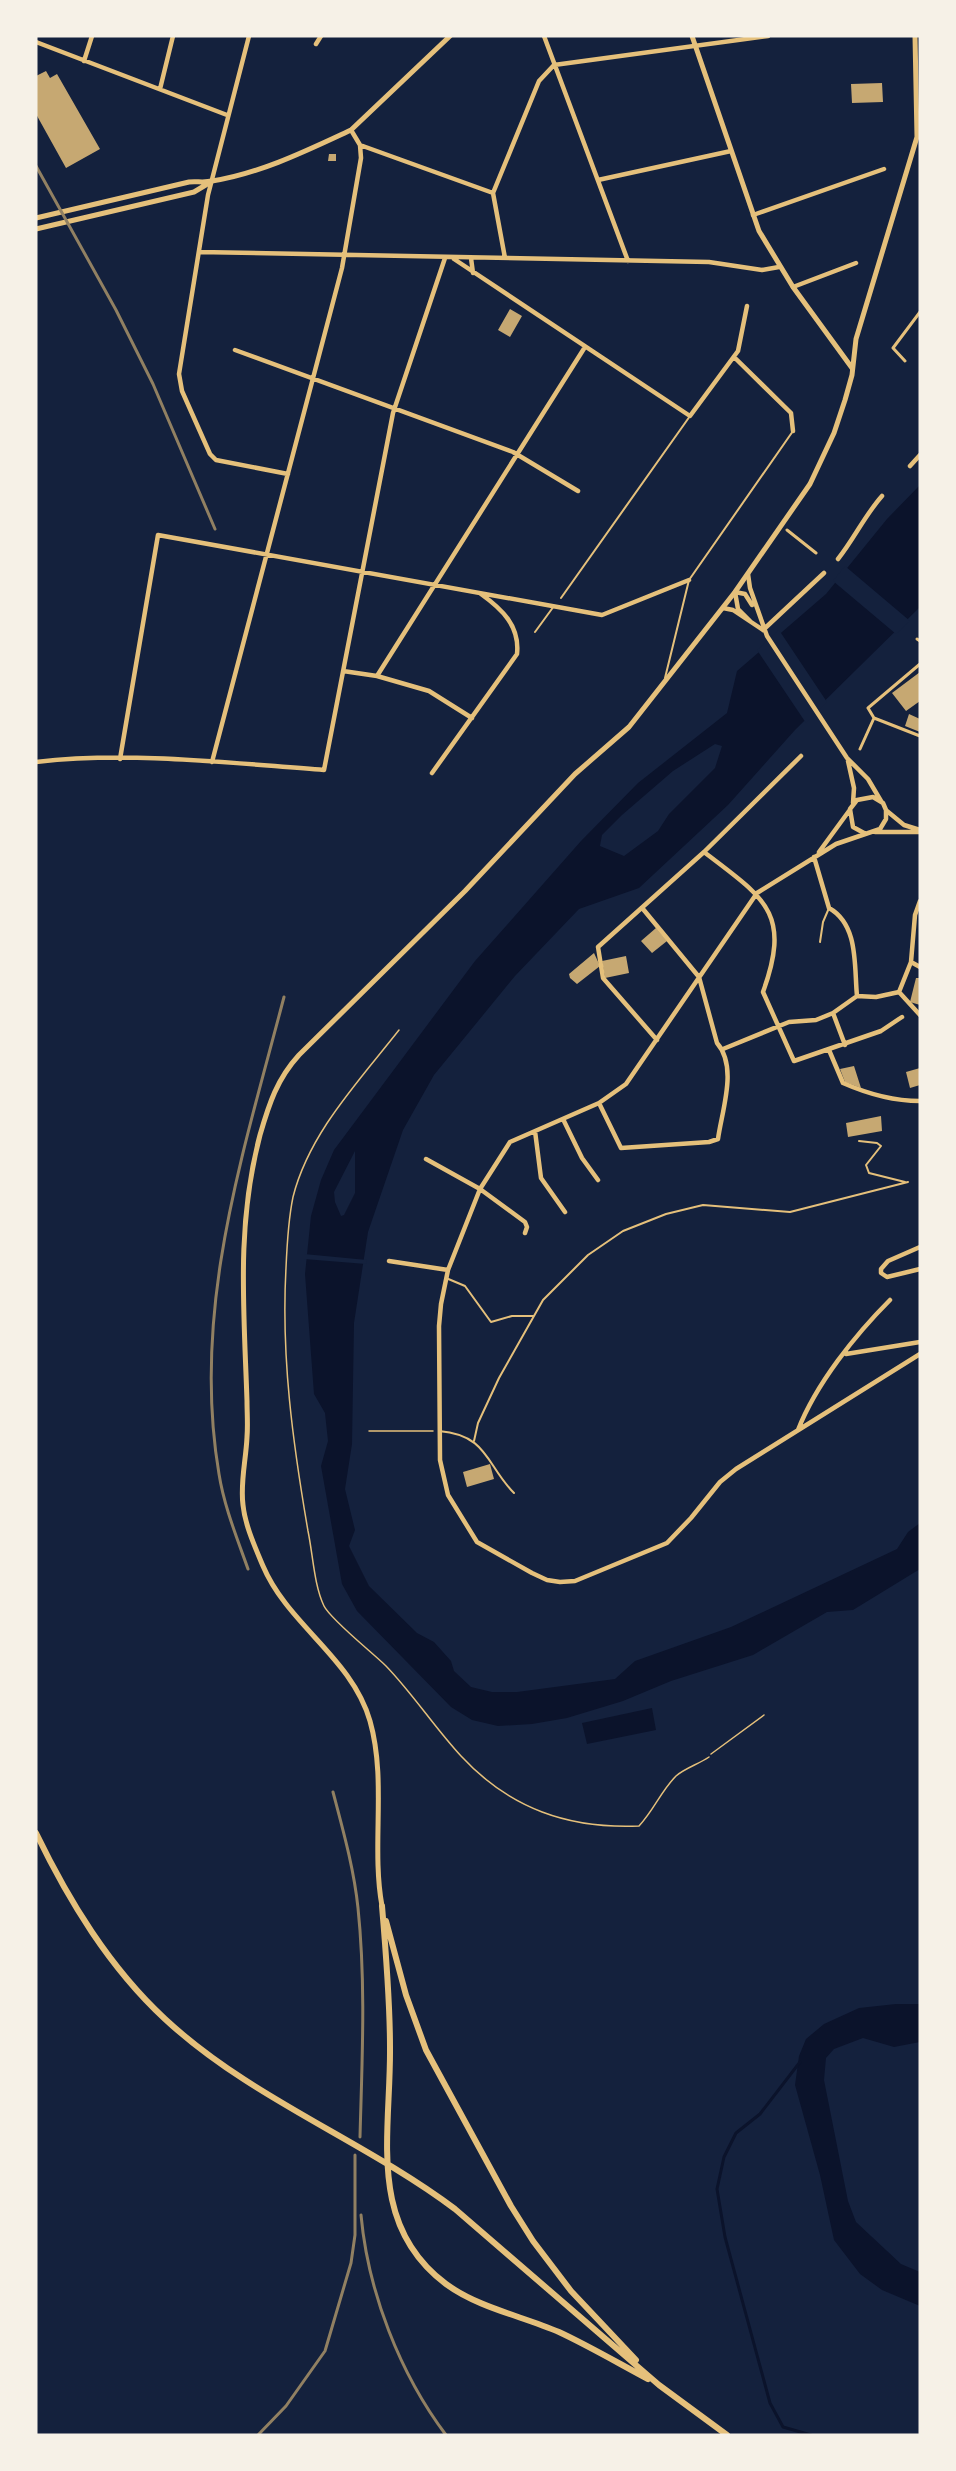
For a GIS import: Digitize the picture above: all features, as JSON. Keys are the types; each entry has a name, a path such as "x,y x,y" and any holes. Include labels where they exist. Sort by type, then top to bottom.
{"main road":[{"path":"36,1833 57,1876 110,1958 166,2020 248,2082 424,2186 455,2208 659,2385 727,2435"},
{"path":"382,1906 406,1995 426,2050 511,2206 533,2241 571,2291 659,2385"},
{"path":"382,1906 390,2015 386,2173 394,2212 408,2240 436,2275 469,2297 558,2332 659,2385"}],"street":[{"path":"84,61 92,36"},
{"path":"160,89 173,36"},
{"path":"249,36 210,182 179,374 182,392 210,454 216,460 288,474"},
{"path":"316,44 321,36"},
{"path":"36,228 194,192 210,182 249,171 351,130 450,36"},
{"path":"544,36 628,261"},
{"path":"692,36 753,215 779,267 853,370"},
{"path":"505,258 493,193 539,81 554,65 696,48 768,36"},
{"path":"382,1906 376,1862 376,1758 363,1701 342,1668 284,1604 264,1568 243,1506 247,1437 242,1244 248,1191 267,1108 285,1070 465,891 568,781 630,727 723,608 783,526 823,460 834,433 853,370 856,339 917,137 915,36"},
{"path":"36,42 227,115"},
{"path":"212,762 345,255 361,158 360,145 351,130"},
{"path":"360,145 493,193"},
{"path":"598,180 731,151"},
{"path":"753,215 884,169"},
{"path":"37,217 191,181 210,182"},
{"path":"198,252 709,262 762,270 779,267"},
{"path":"36,762 67,758 120,759 212,762 324,770 394,408 445,258"},
{"path":"453,258 690,416 734,357 740,345 747,306"},
{"path":"471,258 473,273"},
{"path":"793,287 856,262"},
{"path":"905,361 893,348 920,312"},
{"path":"377,676 585,347"},
{"path":"235,350 518,455 578,491"},
{"path":"734,357 791,413 793,431"},
{"path":"910,466 920,455"},
{"path":"837,559 850,543 870,509 882,496"},
{"path":"787,530 816,553"},
{"path":"120,759 158,535 602,615 690,580"},
{"path":"763,630 824,573"},
{"path":"748,574 763,630 847,758 868,779 886,810 904,825 920,831"},
{"path":"735,592 745,594 758,615"},
{"path":"735,592 738,609 750,621"},
{"path":"432,774 514,660 518,646 516,632 509,619 478,593"},
{"path":"723,608 733,610 763,630"},
{"path":"920,664 868,708 874,718 920,736"},
{"path":"343,671 377,676 429,691 472,718"},
{"path":"860,749 874,718"},
{"path":"657,1040 603,978 598,947 704,852 801,756"},
{"path":"847,758 854,788 849,815 853,827 864,833"},
{"path":"814,857 834,835 852,806 868,796 883,803"},
{"path":"875,832 884,825 886,810"},
{"path":"920,831 864,833 814,857 757,893 626,1084 599,1103 510,1142 480,1189 446,1278 439,1326 440,1460 448,1495 477,1542 547,1580 575,1581 667,1543 692,1518 720,1482 920,1354"},
{"path":"704,852 757,893 776,927 773,965 763,992 794,1061 881,1031 902,1017"},
{"path":"814,857 829,908 837,913 852,937 856,996"},
{"path":"899,992 910,962 915,915 920,901"},
{"path":"599,1103 621,1148 709,1142 718,1139 729,1067 723,1049 717,1043 699,977 643,909"},
{"path":"910,962 920,967"},
{"path":"723,1049 789,1022 816,1020 833,1013 856,996 876,997 899,992"},
{"path":"899,992 920,1015"},
{"path":"833,1013 845,1045"},
{"path":"829,1050 843,1083 872,1094 920,1101"},
{"path":"563,1119 582,1158 598,1180"},
{"path":"534,1131 541,1178 565,1212"},
{"path":"426,1159 480,1189 525,1222 527,1227 525,1233"},
{"path":"920,1248 883,1264 881,1273 888,1278 920,1269"},
{"path":"389,1261 448,1270"},
{"path":"798,1430 811,1400 871,1319 890,1300"},
{"path":"845,1354 920,1342"}],"lane":[{"path":"561,598 690,416"},
{"path":"664,684 690,580 793,431"},
{"path":"536,632 554,606"},
{"path":"820,942 823,922 829,908"},
{"path":"474,1441 486,1404 532,1316 543,1300 588,1255 623,1232 666,1214 703,1205 790,1212 908,1182 869,1173 866,1165 881,1146 877,1143 860,1141"},
{"path":"446,1278 465,1286 491,1322 512,1316 532,1316"},
{"path":"440,1431 474,1441 488,1454 499,1478 514,1493"}],"path":[{"path":"399,1030 332,1116 311,1152 294,1195 288,1225 284,1307 288,1397 299,1477 325,1607 386,1667 462,1758 507,1796 565,1822 608,1827 639,1826 648,1816 657,1797 678,1774 710,1756 764,1715"},
{"path":"369,1431 440,1431"}],"water":[{"path":"920,485 920,607 795,730 728,805 639,888 579,909 515,976 434,1075 403,1130 368,1232 354,1323 352,1444 345,1489 355,1530 349,1546 369,1586 417,1633 434,1642 451,1661 454,1671 471,1687 492,1692 517,1692 615,1679 635,1661 731,1627 897,1549 908,1532 920,1523 920,1569 853,1610 827,1612 753,1655 671,1681 623,1701 567,1718 532,1724 498,1726 472,1720 451,1707 357,1611 342,1584 321,1466 328,1441 325,1413 314,1394 305,1274 311,1216 321,1180 334,1150 475,961 581,841 638,783 727,713 737,671 826,594 887,519","holes":["715,744 722,746 715,768 669,814 658,831 624,856 600,846 602,835 622,815 673,771","355,1151 355,1193 344,1215 341,1216 335,1202 334,1192"]},
{"path":"652,1708 656,1730 587,1744 582,1723"},
{"path":"920,2004 920,2042 894,2047 863,2038 834,2049 826,2058 824,2080 848,2201 856,2222 901,2264 920,2272 920,2306 882,2290 860,2274 834,2240 820,2175 795,2085 799,2056 806,2039 824,2024 859,2008"}],"pier":[{"path":"845,566 910,621 896,634 833,581"},
{"path":"779,630 827,702 806,723 757,650"},
{"path":"304,1254 367,1260 366,1264 304,1259"}],"building":[{"path":"46,71 50,78 57,74 100,149 66,168 36,114 36,76"},
{"path":"882,83 883,102 852,103 851,84"},
{"path":"329,154 336,154 336,161 328,161"},
{"path":"510,309 522,316 510,337 498,330"},
{"path":"920,672 920,701 906,711 892,693"},
{"path":"909,714 920,719 920,732 905,726"},
{"path":"656,928 667,941 652,953 641,941"},
{"path":"594,953 600,966 577,984 569,974"},
{"path":"626,956 629,973 605,978 602,961"},
{"path":"916,978 920,978 920,1005 910,1002"},
{"path":"854,1066 861,1088 845,1082 840,1069"},
{"path":"920,1068 920,1085 910,1088 906,1072"},
{"path":"881,1116 882,1131 848,1137 846,1123"},
{"path":"490,1464 494,1479 467,1487 463,1472"}],"waterway":[{"path":"800,2062 760,2114 736,2133 724,2157 717,2189 725,2237 770,2403 783,2427 811,2435"}],"railway":[{"path":"36,166 116,310 153,384 215,529"},
{"path":"248,1569 227,1510 219,1474 212,1413 212,1352 216,1292 226,1233 238,1174 284,997"},
{"path":"333,1792 348,1850 358,1908 363,2023 360,2137"},
{"path":"258,2435 286,2406 325,2351 351,2263 355,2235 355,2155"},
{"path":"361,2215 371,2273 389,2331 414,2386 446,2435"}]}
